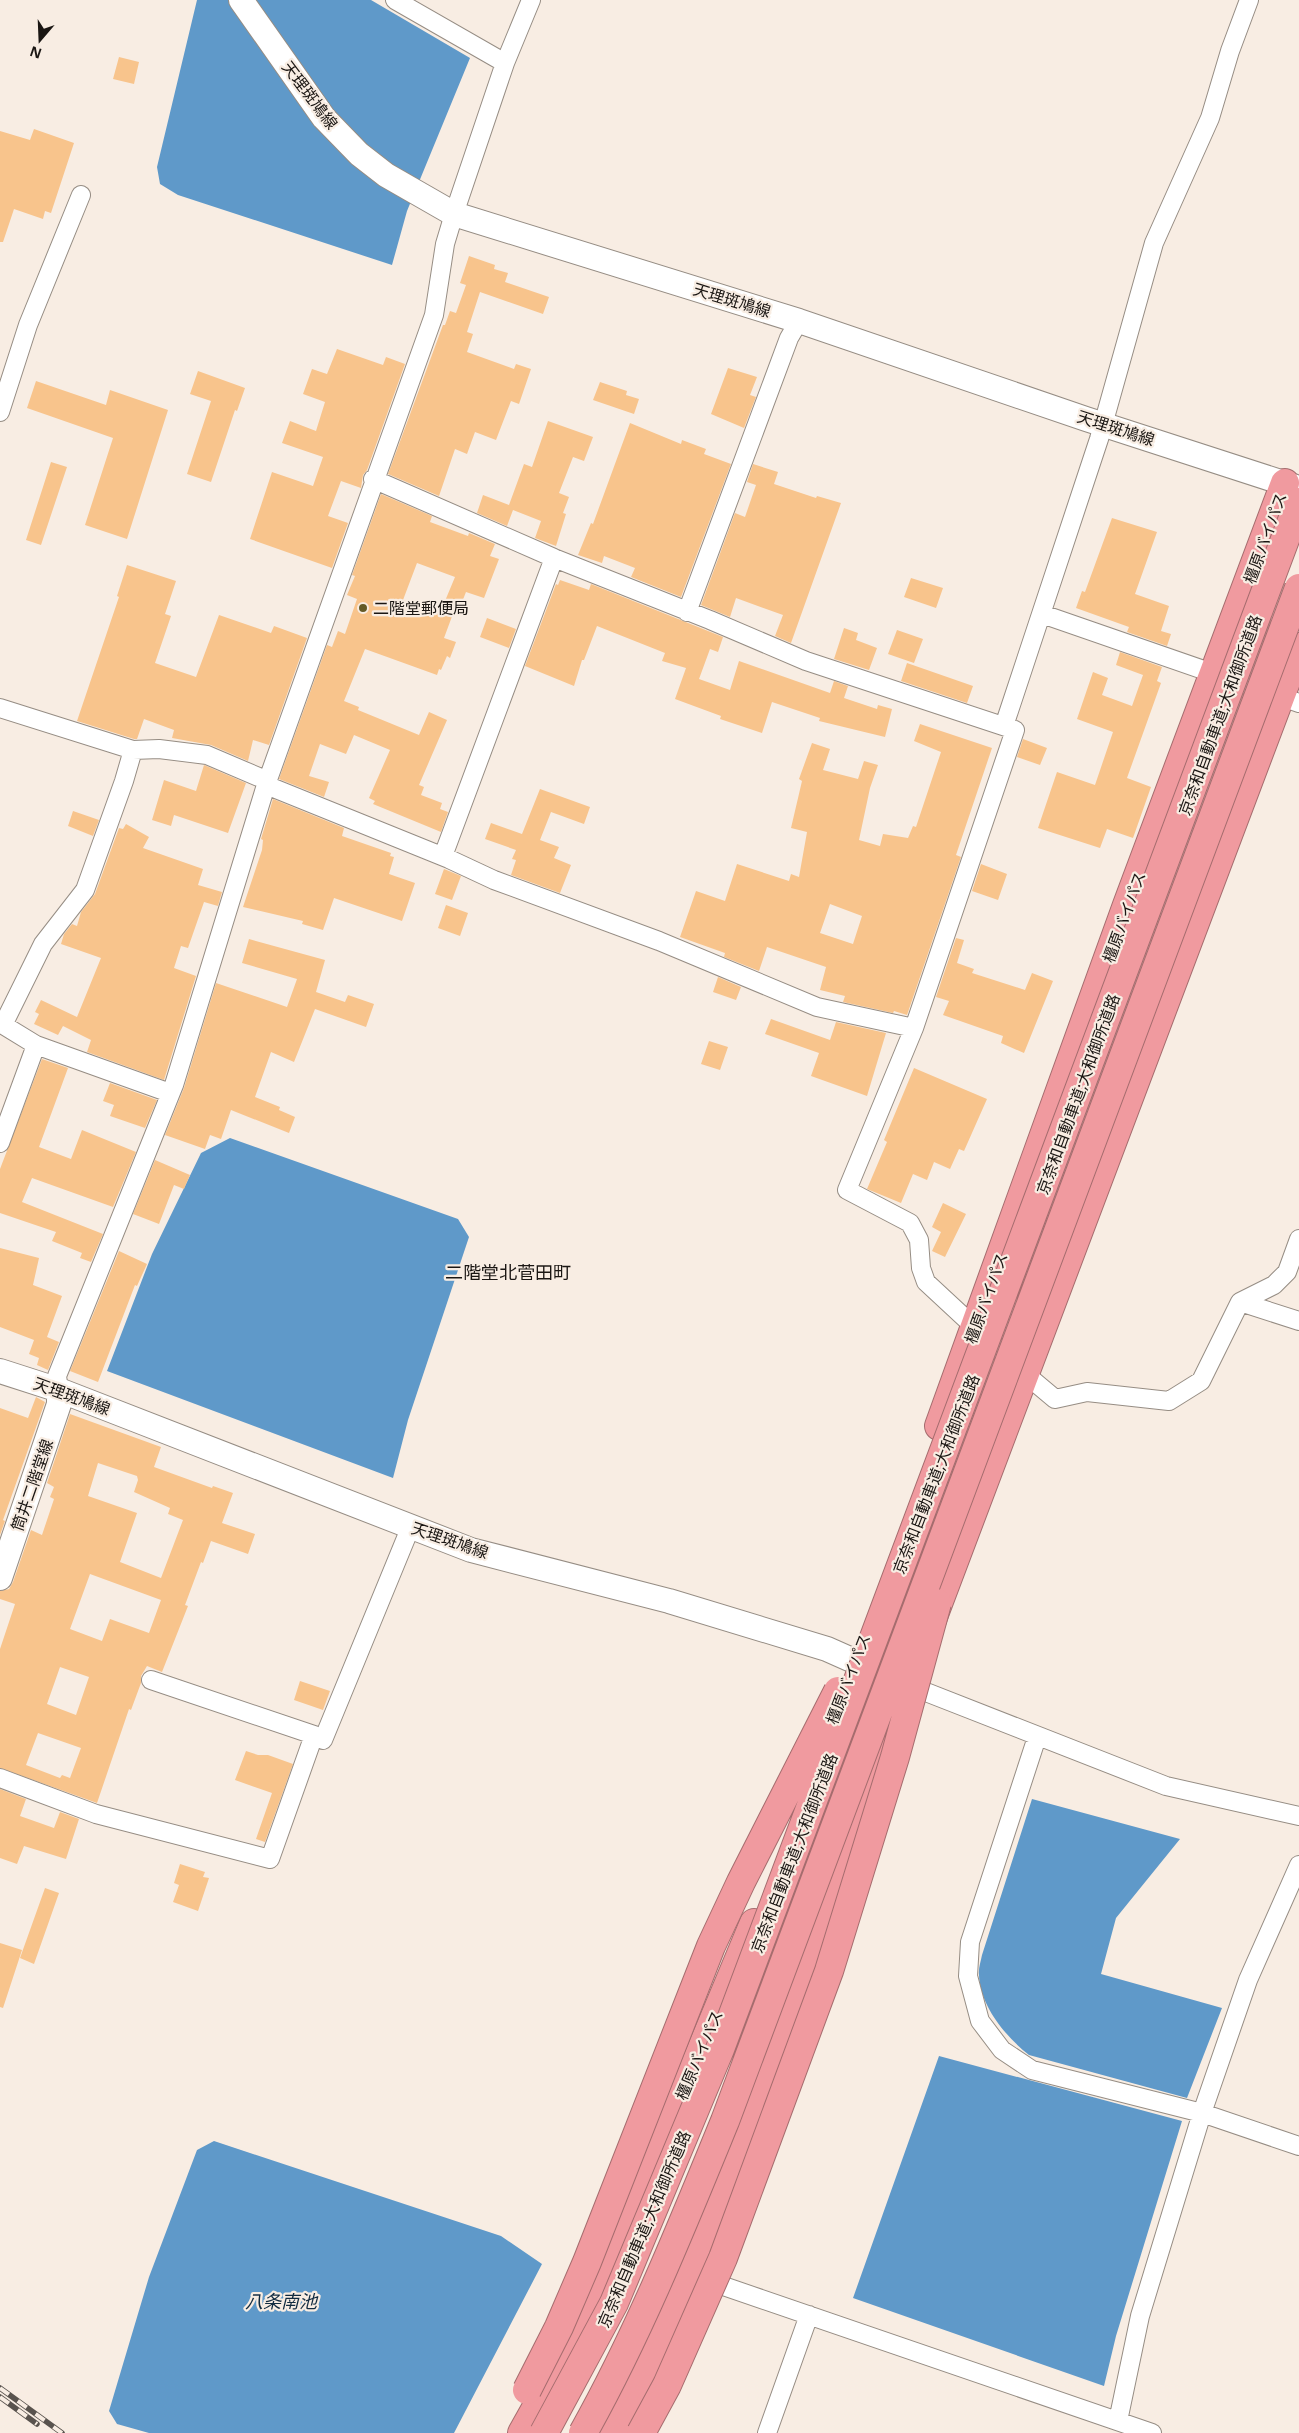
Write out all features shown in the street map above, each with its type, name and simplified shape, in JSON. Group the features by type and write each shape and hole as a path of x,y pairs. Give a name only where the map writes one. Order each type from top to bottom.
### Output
{"highway":[{"name":"橿原バイパス","path":"522,2433 563,2360 616,2250 755,1920 856,1661 975,1325 1032,1175 1131,896 1215,674 1294,491"},
{"name":"京奈和自動車道;大和御所道路","path":"544,2433 614,2303 720,2049 1015,1263 1294,491"},
{"name":"京奈和自動車道;大和御所道路","path":"583,2433 602,2400 644,2313 725,2121 1299,588"},
{"path":"612,2433 663,2330 733,2154 1024,1373 1289,700 1299,647"},
{"path":"503,2433 558,2327 591,2252 711,1946 741,1882 845,1676 1015,1263"},
{"path":"641,2433 668,2386 723,2258 828,1972 895,1757 983,1435"}],"main road":[{"name":"天理斑鳩線","path":"241,0 324,118 359,154 386,175 454,214 799,321 1294,491"},
{"name":"天理斑鳩線","path":"0,1371 59,1390 471,1550 669,1601 827,1650 908,1685"},
{"name":"筒井二階堂線","path":"0,1578 59,1404 59,1390"}],"street":[{"path":"395,0 505,63"},
{"path":"59,1390 57,1376 170,1093 267,783 373,479 434,315 445,244 454,214 505,63 532,0"},
{"path":"1004,726 1103,424 1154,243 1210,118 1230,50 1249,0"},
{"path":"0,412 28,325 81,195"},
{"path":"686,612 789,338 799,321"},
{"path":"373,479 554,558 806,661 1015,730 914,1028 847,1190 910,1223 919,1240 921,1268 926,1282 975,1325 1024,1373 1056,1399 1087,1392 1170,1401 1201,1381 1240,1302 1274,1285 1287,1272 1299,1239"},
{"path":"443,856 554,558"},
{"path":"1042,614 1289,700"},
{"path":"0,708 133,750 159,750 207,755 267,783 443,856 494,880 658,941 818,1007 914,1028"},
{"path":"133,750 124,781 85,890 43,944 1,1024 36,1045 170,1093"},
{"path":"0,1143 36,1045"},
{"path":"1240,1302 1299,1321"},
{"path":"151,1680 314,1735 323,1740 411,1526"},
{"path":"908,1685 1166,1786 1299,1816"},
{"path":"0,1778 96,1814 270,1859 314,1735"},
{"path":"1037,1737 970,1942 968,1976 980,2021 1002,2050 1032,2070 1202,2114 1299,2146"},
{"path":"1118,2421 1140,2316 1202,2114 1248,1980 1299,1865"},
{"path":"588,2240 1152,2433"},
{"path":"767,2433 809,2315"}],"water":[{"path":"197,0 371,0 470,58 407,211 392,265 178,195 160,184 157,167"},
{"path":"230,1138 458,1219 469,1237 408,1420 393,1478 107,1371 152,1254 201,1153"},
{"path":"1032,1799 1180,1839 1116,1918 1101,1974 1222,2008 1187,2098 1029,2055 1003,2030 989,2009 980,1987 979,1973 982,1955"},
{"path":"939,2056 1182,2121 1116,2336 1104,2386 853,2298"},
{"name":"八条南池","path":"214,2141 501,2236 542,2264 454,2433 149,2433 117,2424 109,2411 149,2277 197,2150"}],"building":[{"path":"119,57 139,62 134,84 113,79"},
{"path":"34,129 74,143 51,213 45,211 43,219 14,209 3,242 0,242 0,131 30,140"},
{"path":"469,256 495,265 494,269 508,273 505,282 549,297 543,314 480,292 467,332 473,334 467,352 514,369 516,364 531,369 519,404 511,401 496,440 475,432 467,454 455,449 439,496 388,474 443,325 445,325 450,311 456,313 466,285 460,283"},
{"path":"337,349 383,365 386,357 405,364 367,470 363,475 361,488 341,481 328,516 348,523 332,568 250,539 272,472 313,486 323,457 282,443 290,421 316,431 325,402 303,394 312,369 327,374"},
{"path":"728,368 757,377 750,395 756,397 744,428 711,414"},
{"path":"198,371 245,388 237,411 235,410 211,482 187,474 211,401 190,394"},
{"path":"36,381 106,405 110,390 168,410 127,539 85,525 113,438 27,408"},
{"path":"600,382 627,391 626,395 639,399 634,414 593,400"},
{"path":"548,421 593,437 584,461 573,457 559,493 569,497 563,513 566,514 556,546 535,538 541,521 513,510 507,526 477,513 483,495 509,505 524,464 532,467"},
{"path":"630,423 681,444 682,440 706,449 704,454 731,464 681,597 631,577 635,568 604,556 602,563 578,555 591,523 593,524"},
{"path":"51,462 67,467 41,545 26,540"},
{"path":"753,464 778,472 774,484 816,498 817,496 841,503 791,643 775,636 783,615 736,598 730,617 701,605 735,513 745,517 756,485 747,482"},
{"path":"381,494 432,516 430,522 468,536 469,533 495,544 490,556 499,559 484,598 466,592 460,607 445,601 455,577 417,563 403,600 437,613 440,606 454,611 444,638 456,642 450,658 447,656 437,675 365,649 344,701 359,707 358,710 419,735 429,712 447,720 419,785 424,787 421,795 442,803 440,809 448,812 441,832 373,804 375,801 369,798 390,750 354,735 346,754 320,744 309,776 329,782 324,797 279,779 327,645 332,647 338,631 345,634 357,599 347,595 355,576 352,575"},
{"path":"1112,518 1157,532 1135,594 1169,606 1161,631 1171,634 1167,646 1127,632 1129,627 1076,608 1082,591 1085,592"},
{"path":"127,565 176,581 165,614 171,616 155,663 196,677 219,615 271,633 274,626 307,638 269,745 253,740 248,761 211,745 172,738 174,730 144,719 137,739 77,721 119,597 117,596"},
{"path":"911,578 943,588 936,608 904,597"},
{"path":"560,580 589,590 591,584 723,637 718,652 710,649 699,679 730,690 739,661 830,693 834,681 848,686 844,698 877,709 878,705 892,709 885,737 819,721 820,718 772,702 762,733 720,719 721,716 675,699 686,668 662,661 665,653 597,626 584,660 582,660 574,686 525,666 556,584 558,585"},
{"path":"487,618 516,629 509,648 480,637"},
{"path":"844,628 858,633 856,640 877,648 869,670 834,659"},
{"path":"897,630 923,639 914,663 888,654"},
{"path":"1120,652 1162,667 1157,681 1161,683 1127,778 1151,787 1133,838 1107,829 1100,848 1038,828 1057,772 1095,785 1113,732 1077,719 1093,672 1108,678 1102,695 1132,706 1143,675 1116,665"},
{"path":"907,663 973,686 967,703 901,681"},
{"path":"920,724 992,748 956,855 961,857 907,1015 843,1002 845,996 820,990 826,967 767,947 759,971 724,957 725,953 680,937 696,891 725,901 737,864 789,881 791,874 799,877 807,832 791,828 802,781 799,779 812,743 830,749 823,770 858,779 864,761 878,765 870,788 859,840 880,846 883,834 908,838 913,826 916,827 941,752 914,741","holes":["830,904 862,916 853,944 820,933"]},
{"path":"1023,739 1047,748 1040,765 1017,757"},
{"path":"204,765 246,783 228,833 174,815 171,826 152,820 164,780 196,791"},
{"path":"540,789 590,807 584,824 551,812 540,840 559,847 554,858 571,865 560,893 511,875 516,860 512,859 516,850 485,839 491,823 522,834"},
{"path":"273,799 344,828 342,836 391,853 390,856 394,857 389,874 415,883 402,921 334,898 323,930 302,924 303,921 243,907 262,850 263,840 261,839"},
{"path":"73,811 99,820 93,836 68,826"},
{"path":"126,824 149,837 143,848 203,869 198,885 222,892 218,906 204,902 188,948 181,946 174,968 196,976 164,1080 87,1052 91,1040 63,1026 58,1035 34,1024 39,1014 35,1012 41,1000 77,1017 101,958 61,944 64,934 72,924 77,926 81,912 95,894 119,828 123,829"},
{"path":"981,864 1007,874 998,900 972,891"},
{"path":"444,869 461,876 452,900 435,894"},
{"path":"446,905 468,913 460,936 438,928"},
{"path":"956,938 964,940 957,963 974,969 972,973 1025,990 1032,973 1053,981 1024,1053 1001,1043 1003,1036 943,1015 949,1001 936,997"},
{"path":"249,939 325,960 316,992 345,1002 348,995 374,1004 366,1027 315,1009 294,1062 271,1052 255,1097 280,1107 279,1110 295,1117 289,1133 231,1110 221,1139 210,1135 205,1149 165,1135 184,1088 216,983 287,1007 297,979 242,963"},
{"path":"718,977 741,987 736,1000 713,992"},
{"path":"771,1019 830,1040 836,1022 886,1033 867,1096 811,1076 819,1053 765,1034"},
{"path":"709,1041 728,1047 720,1070 701,1064"},
{"path":"42,1059 68,1068 39,1147 71,1159 82,1130 136,1152 113,1207 32,1178 22,1202 103,1234 91,1262 80,1258 82,1253 52,1241 56,1232 0,1213 0,1169"},
{"path":"914,1068 987,1099 964,1151 959,1149 950,1169 934,1162 927,1180 913,1174 901,1203 867,1189 887,1142 884,1140"},
{"path":"110,1083 157,1100 145,1128 110,1116 114,1105 103,1101"},
{"path":"155,1160 190,1175 184,1189 174,1185 159,1224 133,1214"},
{"path":"943,1203 966,1214 945,1257 932,1251 941,1232 932,1227"},
{"path":"0,1248 39,1258 33,1285 62,1296 47,1337 59,1342 48,1370 37,1365 39,1358 29,1354 34,1340 0,1327"},
{"path":"119,1251 147,1264 137,1286 135,1285 98,1382 70,1371"},
{"path":"36,1397 45,1402 3,1520 5,1521 0,1535 0,1408 28,1418"},
{"path":"70,1414 161,1447 154,1467 212,1488 213,1486 233,1493 222,1523 255,1534 248,1554 211,1541 203,1563 201,1562 185,1605 188,1606 162,1672 147,1666 141,1676 141,1683 131,1710 129,1709 97,1803 0,1768 0,1649 15,1604 0,1599 0,1591 9,1589 13,1582 31,1530 42,1535 54,1499 50,1497 54,1487 47,1483","holes":["98,1463 137,1476 138,1480 134,1492 170,1508 168,1514 183,1520 161,1578 120,1562 137,1513 88,1496","90,1574 161,1600 149,1633 110,1619 102,1641 70,1629","60,1667 89,1677 76,1715 47,1704","38,1733 81,1748 70,1778 62,1775 60,1778 26,1765"]},
{"path":"300,1681 330,1691 323,1710 294,1700"},
{"path":"246,1751 258,1755 268,1755 293,1764 265,1842 256,1839 272,1793 235,1780"},
{"path":"0,1789 26,1799 20,1816 54,1828 60,1812 79,1819 66,1859 24,1846 17,1864 0,1858"},
{"path":"180,1864 205,1872 203,1877 209,1878 198,1911 173,1902 179,1885 174,1883"},
{"path":"45,1888 59,1893 34,1964 20,1958"},
{"path":"0,1943 22,1950 3,2008 0,2007"}],"railway":[{"path":"0,2388 62,2433"},
{"path":"0,2397 37,2424"}],"place":[{"name":"二階堂郵便局","path":"363,608"}],"district":[{"name":"二階堂北菅田町","path":"508,1272"}]}
